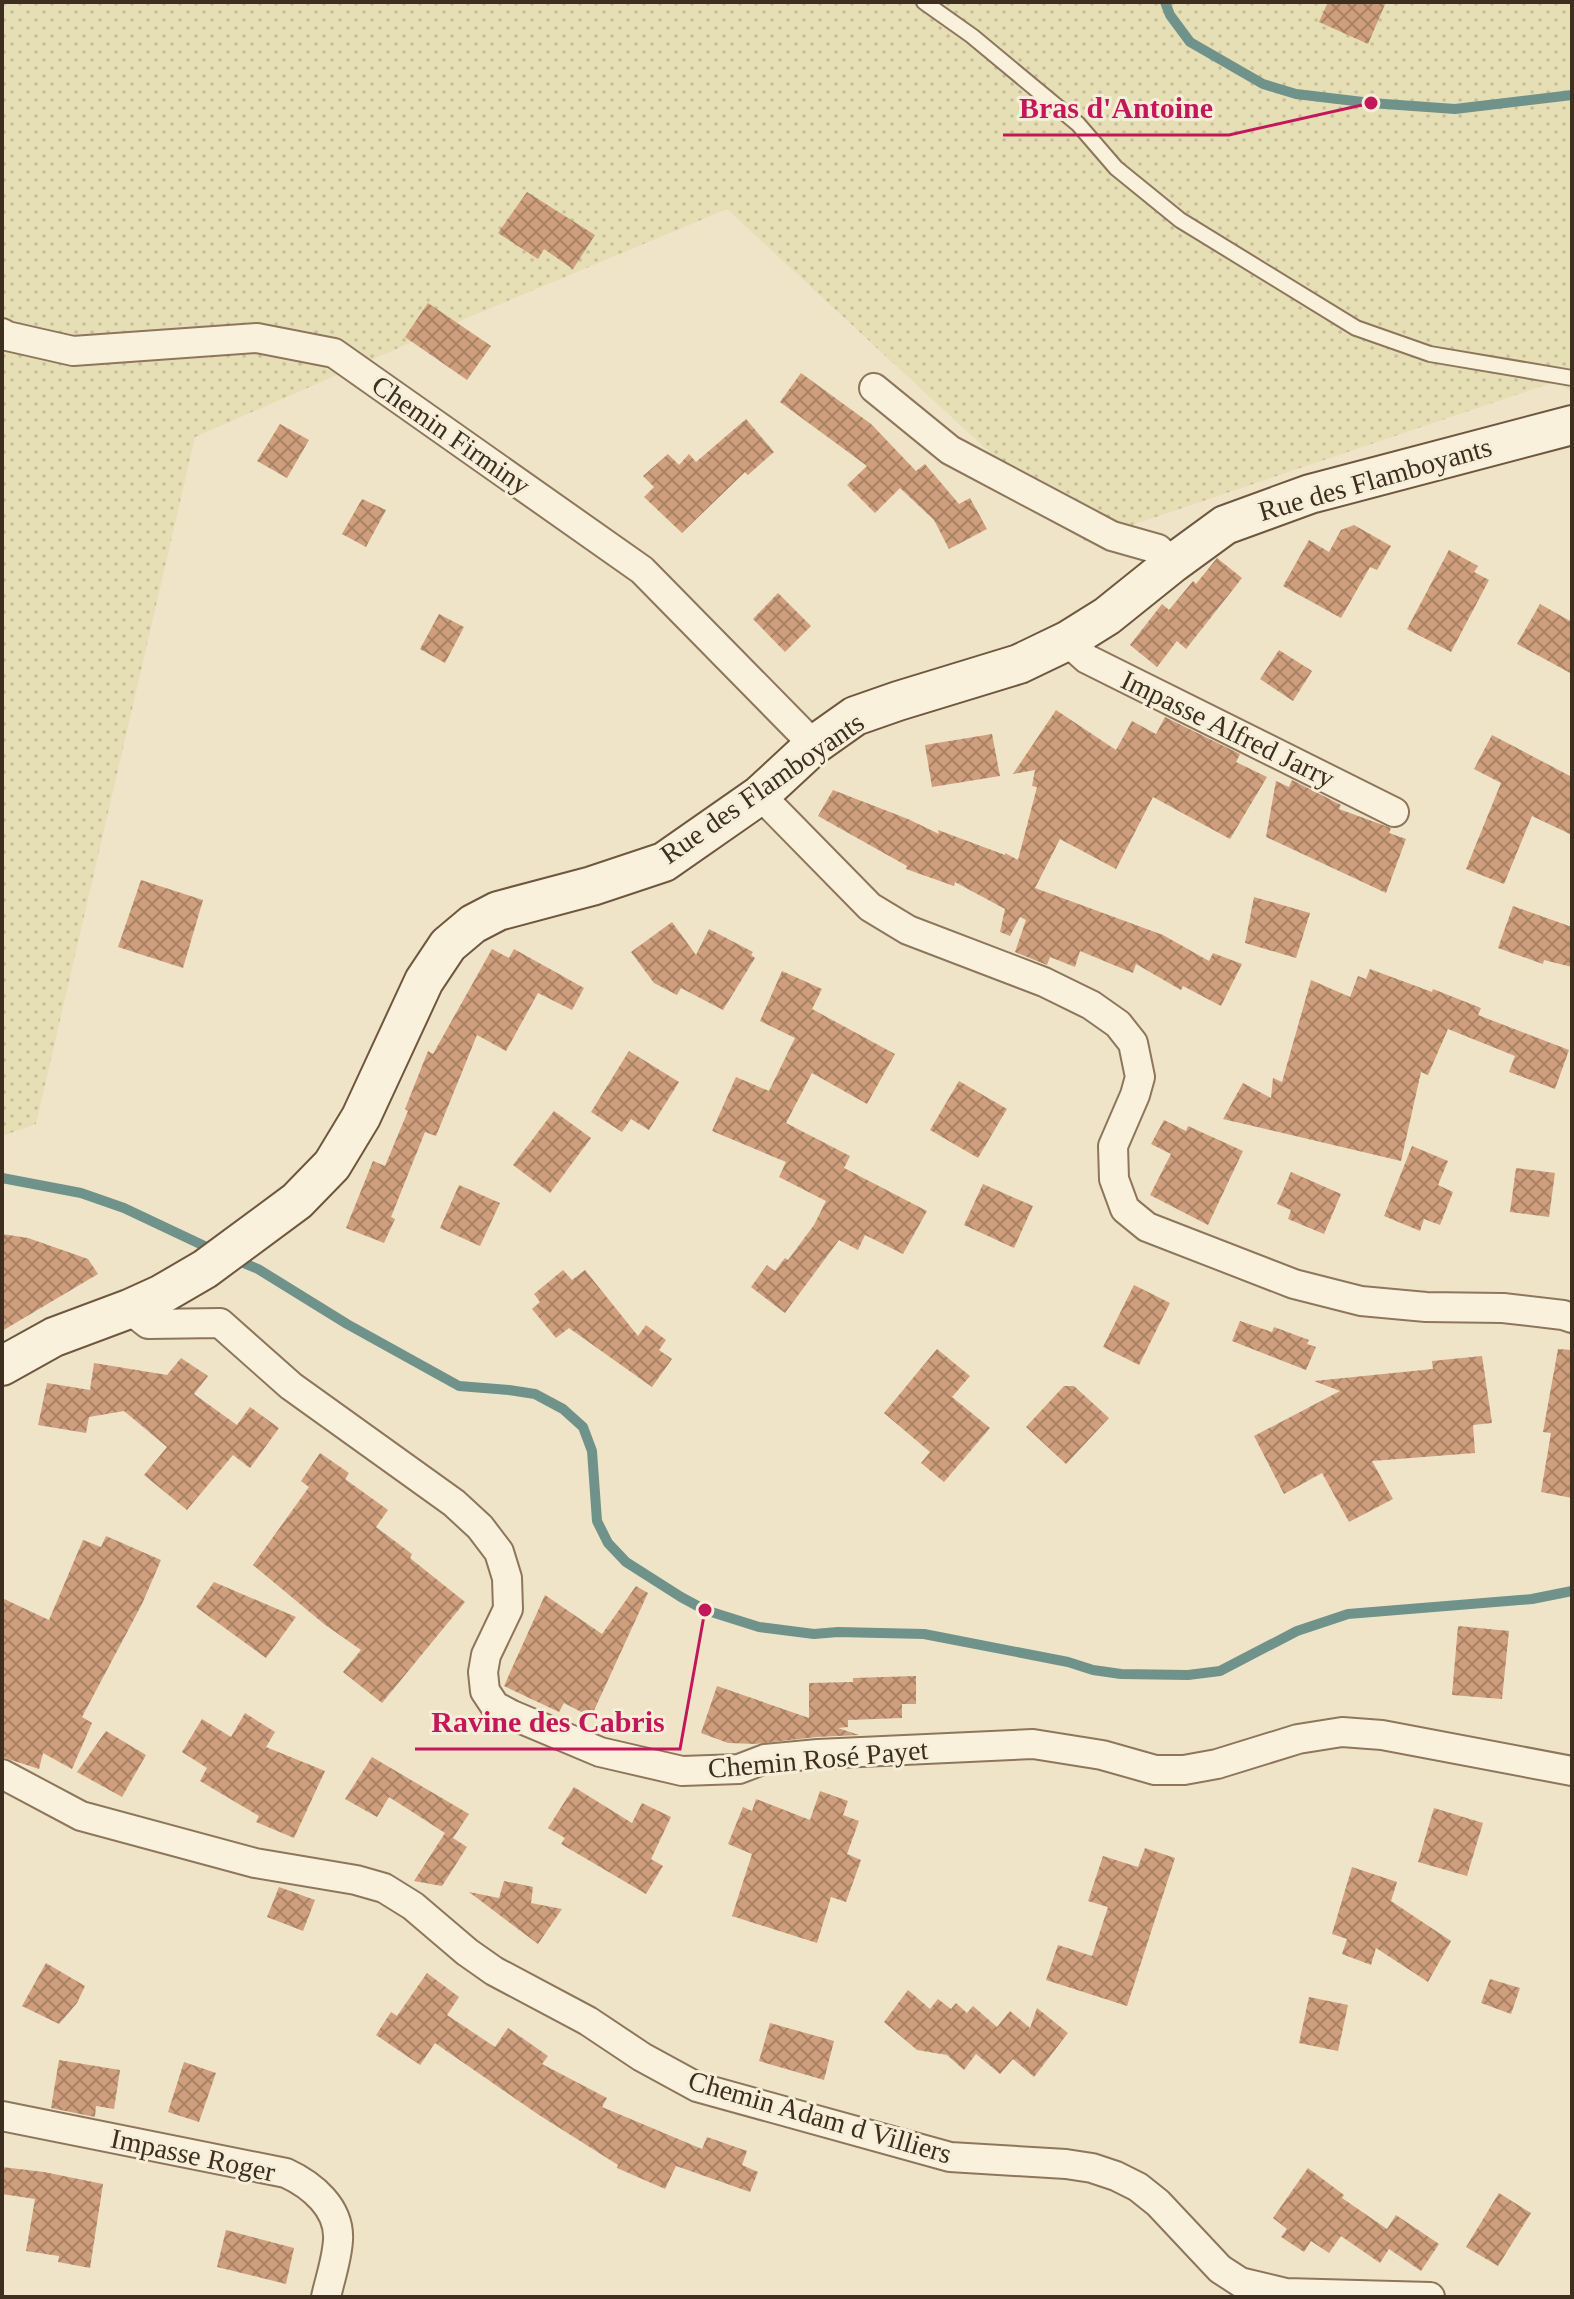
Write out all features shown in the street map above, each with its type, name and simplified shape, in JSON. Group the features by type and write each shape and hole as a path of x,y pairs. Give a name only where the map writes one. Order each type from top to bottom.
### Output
{"main road":[{"name":"Rue des Flamboyants","path":"2,1366 54,1337 146,1301 205,1269 297,1201 332,1165 361,1117 424,981 448,945 473,924 498,911 592,886 664,862 760,795 814,745 855,716 1019,664 1067,641 1107,616 1225,525 1325,489 1572,425"}],"street":[{"name":"Chemin Firminy","path":"2,333 73,351 257,338 334,353 642,570 814,745"},
{"path":"874,388 950,450 1112,536 1158,549 1173,563"},
{"name":"Impasse Alfred Jarry","path":"1067,641 1087,659 1394,812"},
{"path":"760,795 870,907 908,930 1056,988 1091,1005 1118,1024 1133,1043 1140,1077 1113,1146 1114,1179 1125,1209 1147,1227 1294,1284 1361,1301 1426,1307 1503,1308 1572,1318"},
{"name":"Chemin Rosé Payet","path":"146,1301 148,1324 220,1323 291,1386 454,1503 480,1527 499,1552 507,1578 508,1609 486,1655 483,1672 485,1691 495,1706 600,1752 682,1771 739,1769 765,1759 818,1754 1033,1744 1102,1755 1155,1770 1184,1770 1217,1764 1298,1739 1342,1732 1382,1735 1572,1771"},
{"name":"Chemin Adam d Villiers","path":"2,1774 81,1816 255,1863 356,1880 384,1888 413,1906 494,1971 588,2021 642,2057 697,2087 950,2157 1066,2164 1116,2176 1138,2187 1158,2203 1220,2269 1240,2282 1264,2289 1286,2293 1430,2297"},
{"name":"Impasse Roger","path":"2,2116 286,2173 305,2182 320,2195 332,2215 338,2238 326,2297"}],"lane":[{"path":"924,2 972,36 1078,124 1116,168 1180,220 1356,328 1430,354 1572,378"}],"shaded area":[{"path":"2,2 1572,2 1572,393 1557,381 1085,541 727,209 195,437 36,1124 2,1136"}],"building":[{"path":"1328,2 1386,2 1368,44 1319,22"},
{"path":"527,192 595,235 573,269 544,249 538,259 498,233"},
{"path":"428,303 491,346 467,380 405,337"},
{"path":"801,373 871,424 916,471 925,464 959,504 970,498 987,529 949,549 934,520 900,488 875,513 847,485 867,466 780,402"},
{"path":"746,419 774,452 748,475 745,472 682,533 644,497 654,487 643,476 668,454 679,465 689,454 696,462"},
{"path":"280,424 309,440 287,478 257,461"},
{"path":"362,499 386,510 366,547 342,534"},
{"path":"1354,525 1391,546 1377,570 1370,567 1341,618 1283,586 1309,540 1329,552 1341,530"},
{"path":"1449,550 1478,566 1474,572 1489,580 1451,652 1407,629"},
{"path":"1217,558 1242,578 1186,649 1177,641 1157,667 1130,645 1162,604 1169,610"},
{"path":"778,593 811,626 785,652 753,619"},
{"path":"1540,604 1572,622 1572,674 1517,644"},
{"path":"439,614 464,627 445,663 420,649"},
{"path":"1279,650 1312,671 1293,701 1260,679"},
{"path":"1056,710 1116,750 1132,721 1156,734 1165,717 1240,754 1236,762 1267,777 1230,839 1153,797 1116,869 1060,839 1035,888 1163,935 1209,961 1213,953 1242,964 1221,1006 1183,986 1181,990 1136,964 1133,973 1080,951 1075,967 1050,957 1047,965 1015,952 1026,920 1020,917 1010,936 1000,932 1005,909 955,882 954,886 906,869 907,866 818,816 833,790 939,834 938,830 1018,860 1037,787 1032,786 1035,770 1013,774"},
{"path":"992,734 1000,776 932,787 925,745"},
{"path":"1492,735 1572,777 1572,835 1532,816 1504,884 1466,869 1501,783 1474,769"},
{"path":"1292,780 1341,805 1339,809 1391,828 1389,833 1406,839 1386,893 1266,837 1276,781 1289,787"},
{"path":"141,880 203,900 183,968 118,947"},
{"path":"1254,897 1310,913 1296,958 1245,943"},
{"path":"1513,906 1572,927 1572,967 1544,960 1543,964 1498,948"},
{"path":"672,922 696,955 709,929 753,952 751,955 755,958 723,1010 681,988 677,995 654,983 631,952"},
{"path":"492,949 509,958 514,949 584,988 572,1010 538,993 506,1051 477,1035 436,1136 425,1132 391,1217 395,1219 384,1243 346,1228 373,1161 385,1166 428,1051 433,1054"},
{"path":"1370,969 1481,1008 1478,1015 1569,1050 1555,1089 1509,1072 1515,1056 1448,1029 1428,1075 1421,1072 1401,1161 1223,1119 1243,1083 1271,1098 1273,1078 1282,1082 1311,980 1350,997 1358,976 1366,979"},
{"path":"782,971 822,989 812,1009 895,1054 867,1104 812,1073 786,1123 850,1156 844,1168 927,1211 903,1254 865,1235 858,1250 839,1240 785,1313 751,1287 767,1265 775,1271 785,1258 788,1260 814,1225 826,1201 779,1177 786,1162 712,1131 736,1077 769,1091 795,1038 760,1021"},
{"path":"629,1051 679,1082 649,1130 631,1119 622,1132 591,1112"},
{"path":"959,1081 1007,1109 978,1158 930,1130"},
{"path":"554,1111 591,1138 550,1193 513,1165"},
{"path":"1164,1120 1186,1131 1188,1126 1243,1151 1208,1225 1150,1195 1171,1154 1151,1144"},
{"path":"1412,1146 1448,1161 1438,1185 1453,1192 1440,1225 1424,1219 1420,1231 1384,1216"},
{"path":"1516,1168 1555,1173 1549,1217 1510,1212"},
{"path":"1291,1172 1341,1194 1324,1234 1288,1219 1291,1210 1277,1204"},
{"path":"983,1184 1033,1206 1014,1248 964,1225"},
{"path":"459,1185 500,1203 480,1246 440,1228"},
{"path":"2,1234 28,1238 88,1259 98,1274 2,1331"},
{"path":"563,1270 572,1280 585,1270 638,1336 646,1325 666,1340 659,1350 672,1359 652,1387 569,1328 556,1338 532,1309 540,1302 534,1294"},
{"path":"1134,1285 1170,1303 1139,1365 1103,1347"},
{"path":"1240,1321 1272,1332 1274,1327 1309,1340 1307,1344 1316,1347 1306,1370 1232,1341"},
{"path":"937,1349 970,1376 952,1397 990,1428 944,1482 921,1463 930,1452 884,1413"},
{"path":"1558,1349 1572,1350 1572,1498 1541,1492 1551,1433 1543,1432"},
{"path":"1482,1356 1492,1423 1473,1425 1475,1453 1372,1461 1393,1499 1349,1522 1322,1473 1284,1494 1254,1436 1340,1391 1314,1381 1433,1369 1432,1361"},
{"path":"181,1358 208,1376 194,1394 237,1425 250,1407 279,1428 250,1468 233,1455 187,1510 144,1475 167,1447 124,1411 89,1417 86,1433 38,1425 47,1383 90,1390 94,1363 167,1375"},
{"path":"1064,1386 1074,1386 1109,1418 1066,1464 1026,1427"},
{"path":"320,1453 349,1473 345,1479 388,1510 376,1527 412,1554 410,1558 465,1602 382,1703 343,1672 361,1650 324,1624 253,1565 309,1487 301,1481"},
{"path":"106,1536 161,1560 142,1604 82,1717 92,1723 72,1769 43,1753 39,1769 2,1757 2,1598 49,1620 83,1540 101,1547"},
{"path":"214,1582 296,1617 266,1658 196,1607"},
{"path":"636,1586 648,1593 591,1717 564,1703 559,1712 504,1686 545,1595 602,1634"},
{"path":"1458,1626 1509,1631 1502,1699 1452,1695"},
{"path":"916,1676 916,1704 902,1704 902,1718 848,1720 848,1727 838,1728 859,1735 755,1744 728,1743 701,1733 717,1686 809,1718 809,1683"},
{"path":"245,1713 275,1732 266,1747 325,1771 294,1838 256,1822 259,1816 200,1781 207,1768 182,1752 202,1719 231,1737"},
{"path":"106,1731 146,1755 122,1797 77,1772"},
{"path":"372,1757 469,1814 453,1838 467,1847 442,1886 414,1881 445,1833 389,1797 377,1817 345,1799"},
{"path":"574,1787 632,1823 642,1803 671,1817 651,1859 663,1866 646,1894 561,1844 565,1838 548,1828"},
{"path":"820,1791 848,1801 843,1815 859,1821 847,1854 861,1860 846,1902 831,1897 817,1943 732,1916 752,1854 728,1844 743,1807 752,1811 756,1799 810,1820"},
{"path":"1434,1808 1483,1823 1467,1876 1418,1862"},
{"path":"1145,1848 1175,1858 1127,2006 1046,1980 1058,1945 1092,1956 1108,1907 1088,1901 1103,1856 1138,1867"},
{"path":"1352,1867 1397,1882 1391,1901 1451,1941 1428,1982 1376,1948 1371,1965 1342,1954 1347,1939 1332,1934"},
{"path":"504,1881 533,1887 531,1903 562,1909 538,1944 469,1892 499,1898"},
{"path":"279,1887 315,1900 303,1931 267,1917"},
{"path":"46,1963 85,1986 77,2003 59,2024 22,2006"},
{"path":"427,1973 459,1997 447,2015 495,2047 508,2028 548,2056 542,2064 607,2098 602,2107 702,2149 707,2137 747,2151 742,2165 758,2172 750,2192 676,2166 665,2189 617,2168 618,2165 435,2043 420,2065 376,2035 391,2012 397,2016"},
{"path":"1490,1979 1520,1988 1511,2014 1481,2003"},
{"path":"908,1990 930,2009 938,1999 951,2009 956,2003 967,2013 973,2006 997,2027 1010,2011 1030,2028 1037,2008 1068,2033 1034,2077 1013,2059 1000,2074 976,2054 964,2070 947,2055 917,2050 884,2022"},
{"path":"1309,1997 1348,2005 1338,2051 1299,2043"},
{"path":"770,2023 834,2041 824,2080 759,2061"},
{"path":"59,2060 120,2070 114,2109 96,2106 95,2117 51,2108"},
{"path":"184,2062 216,2073 199,2122 168,2112"},
{"path":"2,2167 103,2184 90,2268 58,2262 59,2256 26,2251 35,2199 2,2194"},
{"path":"1308,2168 1344,2195 1342,2198 1387,2229 1396,2215 1439,2244 1421,2271 1389,2249 1380,2263 1341,2236 1329,2253 1311,2241 1304,2252 1281,2237 1287,2229 1273,2218"},
{"path":"1499,2193 1531,2213 1498,2266 1466,2247"},
{"path":"226,2230 294,2248 286,2284 217,2267"}],"waterway":[{"path":"1165,2 1170,15 1190,42 1263,84 1296,94 1455,109 1572,95"},
{"path":"2,1178 81,1193 124,1208 215,1251"},
{"path":"234,1259 258,1269 347,1324 459,1386 535,1394 563,1409 583,1427 592,1451 597,1521 608,1543 626,1562 681,1597 705,1610 759,1627 814,1634 924,1634 1068,1662 1093,1670 1121,1674 1188,1675 1220,1671 1297,1631 1348,1614 1532,1599 1572,1591"}],"place":[{"name":"Bras d'Antoine","path":"1371,103"},
{"name":"Ravine des Cabris","path":"705,1610"}]}
